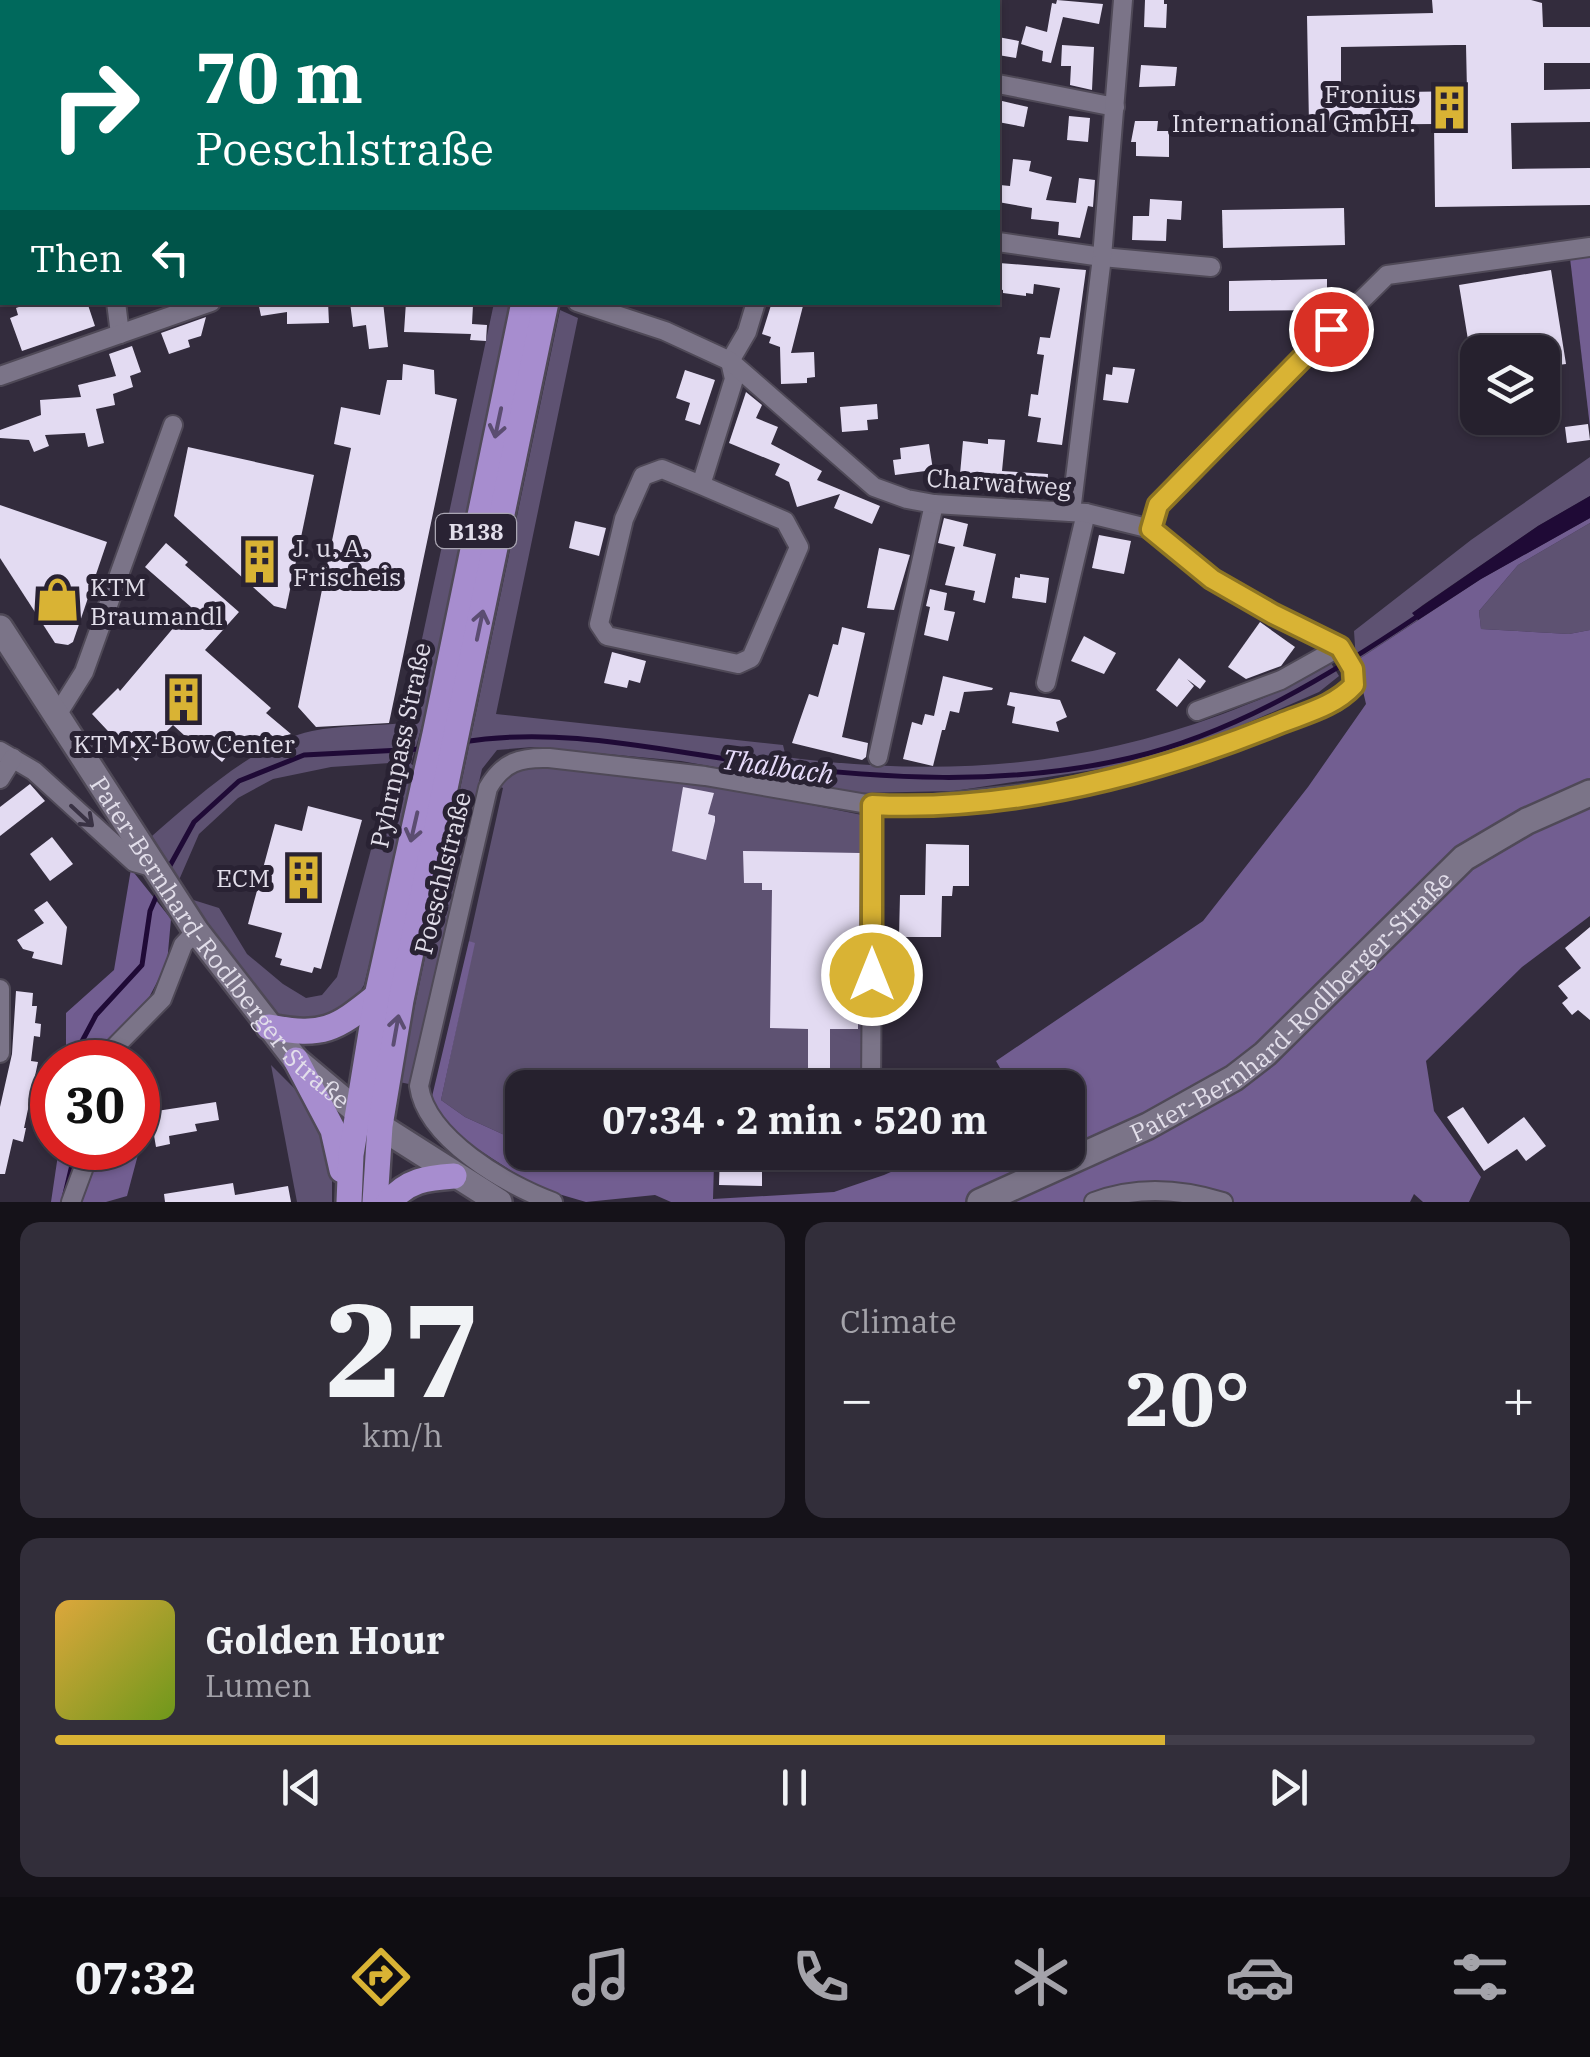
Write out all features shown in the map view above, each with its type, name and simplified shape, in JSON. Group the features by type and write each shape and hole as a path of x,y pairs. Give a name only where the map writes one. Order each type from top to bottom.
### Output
{"main road":[{"name":"Pyhrnpass Straße","path":"375,1202 369,1119 377,996 438,773 460,721 527,321"},
{"name":"Pyhrnpass Straße","path":"348,1202 351,1155 369,1119 402,1000 438,773 435,734 527,321"},
{"name":"Pater-Bernhard-Rodlberger-Straße","path":"0,628 196,931 296,1060 369,1119 499,1202"},
{"name":"Pater-Bernhard-Rodlberger-Straße","path":"980,1202 1148,1126 1234,1078 1265,1054 1464,858 1527,820 1590,793"},
{"path":"270,1026 301,1033 324,1032 343,1024 377,996"},
{"path":"296,1060 333,1130 348,1202"},
{"path":"389,1202 408,1184 423,1178 454,1176"}],"street":[{"path":"1046,683 1079,512 1123,0"},
{"path":"1000,84 1115,108"},
{"path":"1000,242 1211,267"},
{"path":"1151,529 1158,505 1185,475 1386,274 1590,247"},
{"path":"116,305 120,334"},
{"path":"0,376 203,305"},
{"name":"Charwatweg","path":"586,305 664,332 730,361 874,488 934,504 1079,512 1151,529 1212,579 1348,664"},
{"path":"701,485 734,379 730,361 755,305"},
{"path":"56,715 84,672 173,425"},
{"path":"662,469 701,485 785,521 799,547 751,658 738,664 607,636 600,624 624,519 643,476 662,469"},
{"path":"878,756 934,504"},
{"path":"1197,711 1282,680 1348,664"},
{"name":"Poeschlstraße","path":"553,1202 518,1185 449,1140 426,1113 419,1086 488,788 497,772 510,762 527,757 549,758 705,776 872,805 915,806 998,798 1138,772 1195,755 1335,702 1348,664"},
{"path":"0,779 6,754 43,779 134,862 155,868"},
{"path":"871,1070 872,805"},
{"path":"122,1040 162,1000 183,946 196,931"},
{"path":"0,989 0,1052"},
{"path":"71,1202 83,1170"},
{"path":"1094,1202 1134,1192 1165,1190 1223,1202"}],"shaded area":[{"path":"1590,254 1590,427 1570,258"},
{"path":"494,305 513,305 411,764 418,768 364,985 349,1009 306,1026 274,1013 241,975 187,898 219,908 247,954 283,984 306,998 322,995 337,977 392,771 390,763 331,767 273,779 238,798 199,834 179,880 152,836 227,774 290,738 323,729 404,723"},
{"path":"560,310 578,318 496,714 783,745 786,757 952,766 1059,757 1113,747 1220,715 1291,686 1331,663 1339,676 1319,692 1199,744 1133,764 954,791 860,793 681,761 533,747 497,750 482,769 409,1084 399,1082"},
{"path":"1590,457 1590,496 1538,526 1423,605 1413,613 1418,620 1356,661 1354,631 1471,540"},
{"path":"1590,496 1590,518 1481,579 1418,620 1412,613 1538,526"},
{"path":"1590,518 1590,523 1518,565 1479,611 1481,629 1569,634 1590,630 1590,916 1522,967 1426,1061 1434,1111 1481,1177 1469,1202 1423,1202 1414,1194 1410,1202 671,1202 655,1195 586,1202 538,1188 510,1170 714,1170 713,1199 834,1192 895,1170 1085,1170 1085,1070 1001,1070 996,1061 1203,921 1308,787 1366,704 1356,661 1481,579"},
{"path":"1590,523 1590,630 1569,634 1481,629 1479,611 1518,565"},
{"path":"528,761 717,786 862,815 861,1070 505,1070 505,1135 465,1117 441,1100 474,944 469,941 503,788 498,786 508,771"},
{"path":"131,869 171,919 167,963 144,1007 116,1040 66,1040 66,1013 114,970"},
{"path":"469,941 475,943 441,1100 465,1117 505,1135 505,1167 442,1126 430,1105"},
{"path":"271,1065 315,1109 332,1162 332,1202 297,1202"},
{"path":"56,1170 134,1170 127,1196 106,1202 51,1202"}],"building":[{"path":"1057,0 1103,4 1099,24 1063,17 1051,63 1042,61 1043,51 1021,44 1026,26 1047,32 1052,3"},
{"path":"1145,0 1164,0 1167,4 1166,28 1144,27"},
{"name":"Fronius International GmbH.","path":"1432,0 1531,0 1542,3 1543,27 1590,27 1590,63 1544,63 1544,90 1590,89 1590,122 1511,123 1512,169 1590,168 1590,205 1435,207 1434,124 1309,125 1307,16 1433,13","holes":["1466,45 1467,91 1341,93 1341,47"]},
{"path":"1000,37 1019,41 1016,58 1000,55"},
{"path":"1062,45 1094,47 1092,90 1070,85 1071,66 1061,66"},
{"path":"1141,65 1177,67 1175,86 1139,87"},
{"path":"1000,100 1028,107 1024,127 1000,122"},
{"path":"1069,116 1090,118 1088,142 1067,140"},
{"path":"1135,121 1158,121 1157,131 1169,131 1169,157 1136,156 1136,142 1131,142"},
{"path":"1013,159 1031,161 1029,171 1052,177 1046,200 1076,203 1079,178 1095,180 1093,207 1088,206 1080,238 1058,235 1059,222 1031,219 1032,208 1000,202 1000,185 1010,186"},
{"path":"1150,199 1182,201 1181,220 1167,219 1166,241 1132,240 1133,216 1149,216"},
{"path":"1344,208 1345,245 1223,248 1222,210"},
{"path":"1000,263 1086,270 1062,445 1037,442 1041,418 1028,416 1031,394 1038,395 1044,355 1037,354 1040,337 1050,338 1060,288 1034,284 1033,294 1026,296 1003,290"},
{"path":"1551,270 1566,364 1560,365 1560,335 1467,335 1459,285"},
{"path":"1327,279 1327,310 1229,311 1229,281"},
{"path":"88,305 95,326 22,351 10,318 18,315 16,308"},
{"path":"259,305 328,305 329,323 287,324 287,312 261,316"},
{"path":"350,305 383,305 388,347 369,349 366,325 353,327"},
{"path":"406,305 473,305 472,324 487,325 486,341 470,340 471,334 404,332"},
{"path":"771,305 803,305 791,353 814,352 815,377 807,378 807,383 781,384 780,347 769,343 771,337 762,334"},
{"path":"206,317 201,336 188,340 190,347 169,354 161,333"},
{"path":"132,346 141,372 130,376 133,387 113,394 115,405 96,409 104,443 88,447 85,433 45,435 49,446 34,452 29,440 0,438 0,430 41,415 40,400 81,397 78,385 116,376 109,354"},
{"path":"403,364 434,370 435,394 457,399 389,723 316,727 298,707 351,448 334,444 341,407 380,415 387,380 402,380"},
{"path":"1113,367 1135,369 1128,403 1103,400 1106,374 1112,375"},
{"path":"685,370 715,380 700,425 685,420 690,403 676,398"},
{"path":"746,392 762,405 756,418 778,427 771,444 822,471 817,480 880,506 872,524 834,508 840,494 797,507 789,482 775,475 780,464 729,443"},
{"path":"877,404 878,419 867,420 868,430 842,432 840,407"},
{"path":"1588,424 1590,440 1567,443 1565,427"},
{"path":"988,439 1005,440 1002,471 1048,474 1047,490 1034,489 1034,496 1012,494 1013,484 968,480 969,475 960,474 963,441 988,444"},
{"path":"929,444 933,470 895,475 893,460 901,459 900,448"},
{"name":"J. u. A. Frischeis","path":"188,447 314,475 286,609 274,606 174,516"},
{"name":"KTM Braumandl","path":"0,505 107,542 73,642 68,645 55,643 0,558"},
{"path":"944,518 968,524 963,546 996,554 985,603 973,600 975,591 945,585 955,547 938,543"},
{"path":"575,521 606,528 599,556 569,548"},
{"path":"1099,535 1131,541 1124,574 1092,568"},
{"name":"KTM X-Bow Center","path":"166,543 239,612 205,650 271,708 266,713 291,734 265,741 240,758 232,750 222,762 201,744 197,747 173,725 136,761 92,714 118,688 120,691 191,607 145,567"},
{"path":"879,548 910,555 894,610 867,608"},
{"path":"1020,574 1049,578 1046,603 1012,598 1015,577 1020,578"},
{"path":"930,589 947,593 944,610 955,612 948,641 924,635"},
{"path":"1260,622 1295,647 1281,666 1246,679 1228,667"},
{"path":"842,627 865,633 842,737 868,743 862,760 792,743 809,694 818,697"},
{"path":"1084,636 1116,653 1104,674 1071,661"},
{"path":"612,652 646,661 640,683 629,680 627,688 604,683"},
{"path":"1179,658 1206,681 1200,689 1187,679 1194,686 1177,707 1156,690"},
{"path":"943,676 993,688 964,692 959,713 950,711 942,730 933,766 903,759 912,722 922,725 925,714 934,716"},
{"path":"1010,692 1060,700 1067,717 1056,722 1059,732 1012,723 1015,707 1007,705"},
{"path":"30,784 45,801 0,836 0,807"},
{"path":"683,787 714,793 708,814 715,816 715,821 706,860 672,851"},
{"name":"ECM","path":"308,806 362,820 321,969 314,967 312,973 280,965 282,959 275,957 282,933 248,924 275,824 302,831"},
{"path":"52,837 73,864 50,881 30,854"},
{"path":"926,844 969,845 969,886 953,886 952,896 942,896 941,937 899,937 900,895 925,895"},
{"path":"743,851 860,853 858,1029 830,1029 830,1070 808,1070 808,1029 770,1028 772,890 762,890 762,883 744,883"},
{"path":"47,901 67,927 62,965 32,958 34,952 23,949 17,940 44,923 34,910"},
{"path":"1590,927 1590,1020 1578,1010 1572,1015 1562,1003 1568,998 1558,986 1581,968 1565,948"},
{"path":"16,991 33,993 32,1006 37,1006 35,1023 41,1024 40,1037 30,1040 26,1128 23,1142 13,1139 5,1174 0,1174 0,1107 12,1054"},
{"path":"216,1102 219,1120 195,1124 197,1131 169,1136 170,1144 160,1146 160,1110"},
{"path":"1463,1107 1488,1144 1524,1117 1546,1146 1526,1161 1517,1149 1484,1171 1447,1117"},
{"path":"719,1170 762,1170 762,1186 719,1185"},
{"path":"233,1183 235,1195 288,1186 291,1202 165,1202 164,1194"}],"waterway":[{"name":"Thalbach","path":"462,742 572,738 801,769 896,776 990,777 1083,767 1169,747 1245,717 1318,679 1421,614"},
{"name":"Thalbach","path":"167,871 194,822 239,781 304,755 421,749"},
{"name":"Thalbach","path":"83,1040 96,1015 142,965 150,911 159,890"},
{"name":"Thalbach","path":"65,1194 71,1170"}],"place":[{"name":"Fronius International GmbH.","path":"1449,107"},
{"name":"J. u. A. Frischeis","path":"260,561"},
{"name":"KTM Braumandl","path":"57,600"},
{"name":"KTM X-Bow Center","path":"184,699"},
{"name":"ECM","path":"303,877"}],"route":[{"path":"872,975 872,805 981,800 1050,791 1138,772 1195,755 1335,702 1354,685 1353,669 1340,647 1212,579 1151,529 1158,505 1331,329"}]}
